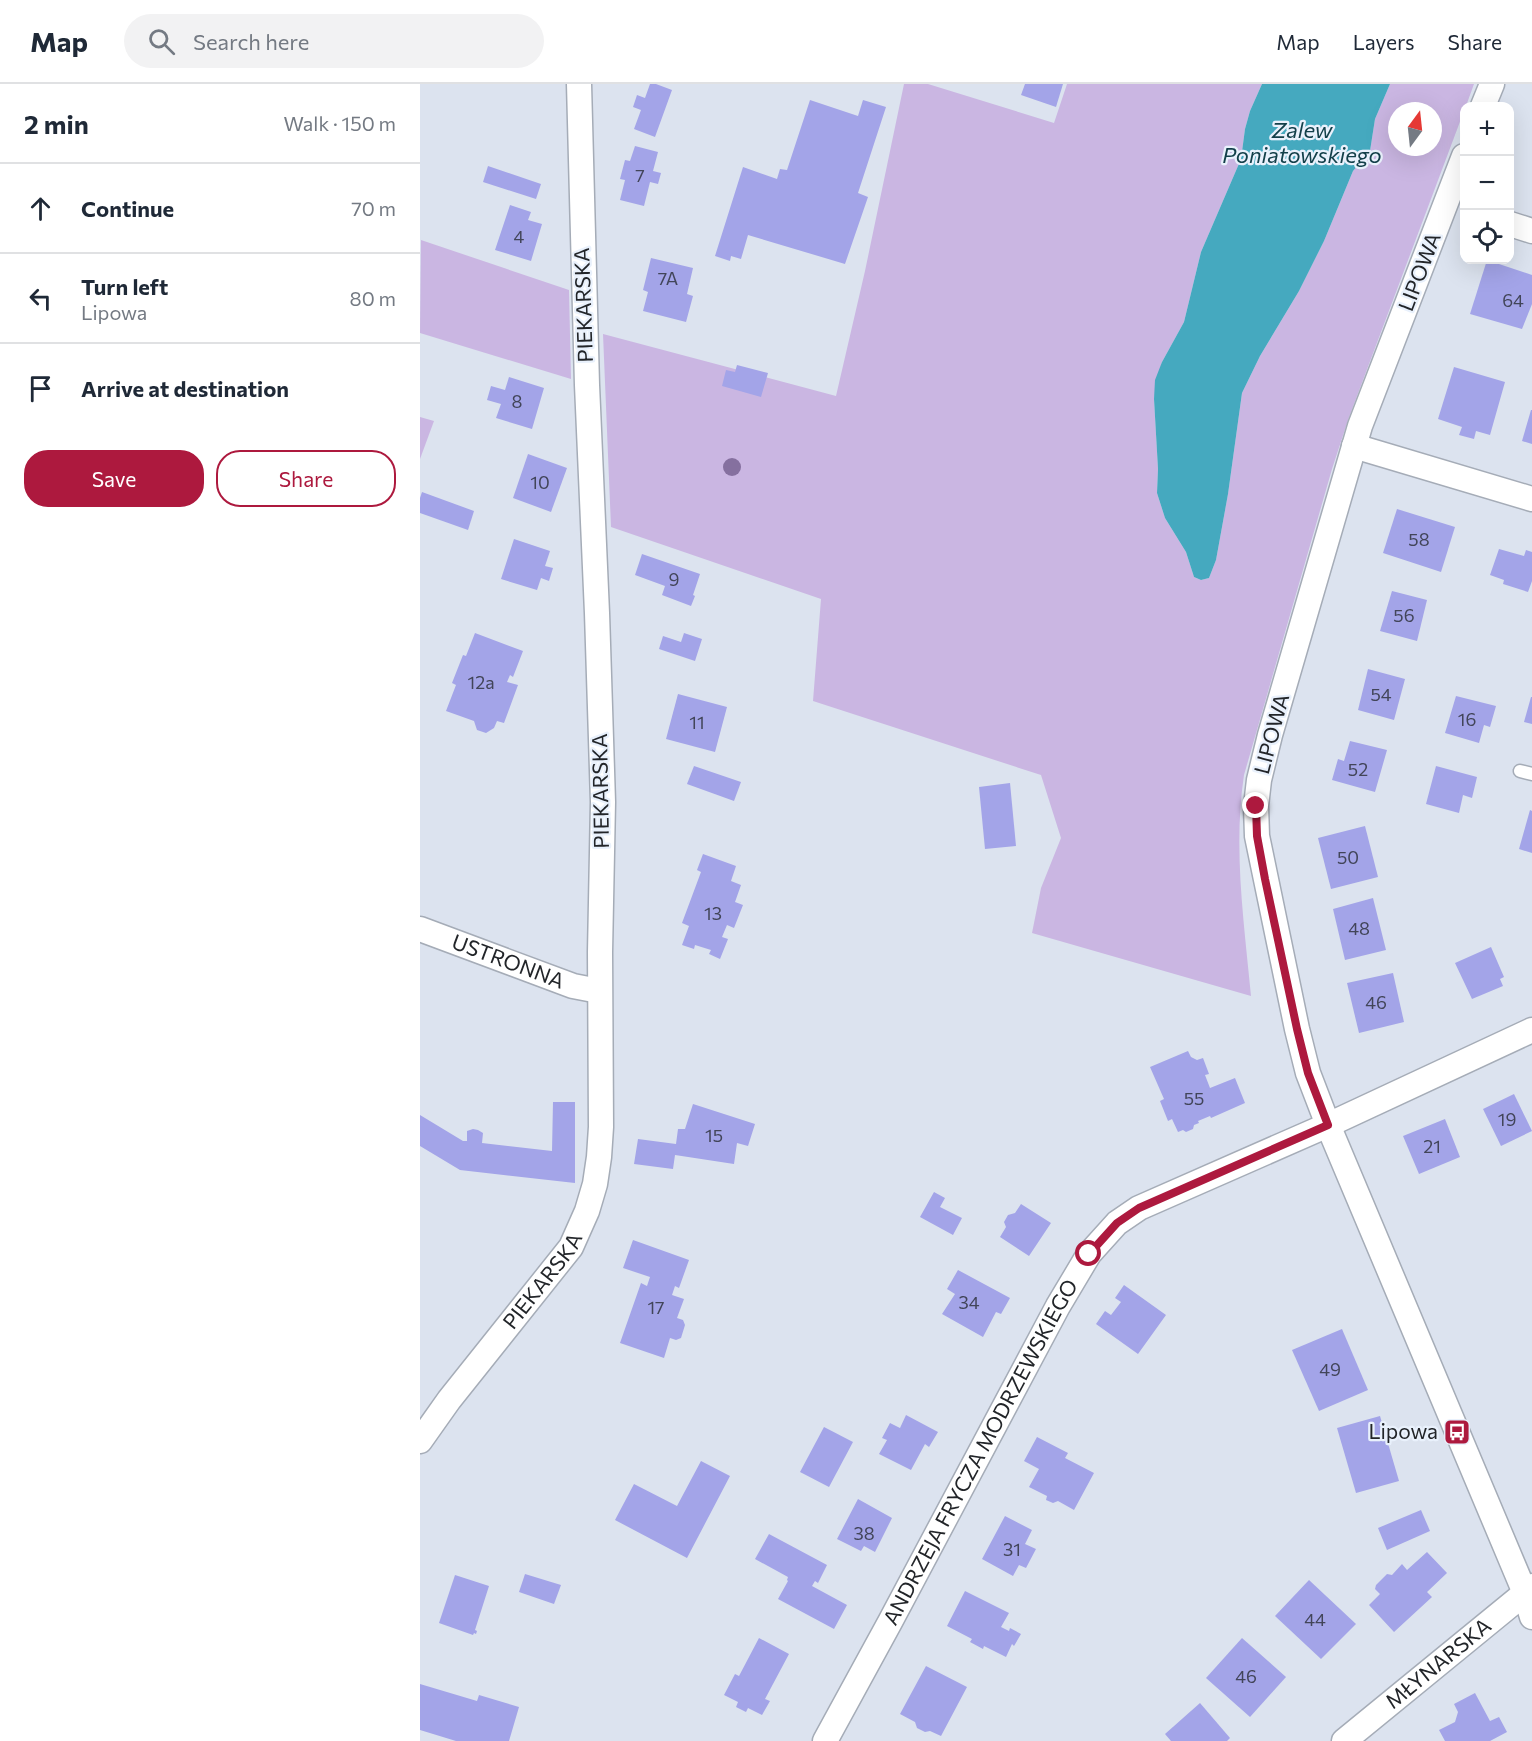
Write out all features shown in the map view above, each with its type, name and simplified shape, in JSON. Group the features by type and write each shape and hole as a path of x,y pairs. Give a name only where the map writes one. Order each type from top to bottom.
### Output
{"street":[{"name":"PIEKARSKA","path":"420,1441 449,1400 571,1247 580,1229 595,1184 599,1157 601,1116 599,991 603,802 586,362 579,84"},
{"path":"1485,102 1492,84"},
{"name":"LIPOWA","path":"1460,181 1456,206 1354,446 1270,735 1259,780 1256,806 1257,836 1308,1073 1328,1125 1528,1589 1532,1617"},
{"path":"1514,226 1532,231"},
{"path":"1354,446 1532,500"},
{"name":"USTRONNA","path":"420,929 573,986 599,991"},
{"name":"ANDRZEJA FRYCZA MODRZEWSKIEGO","path":"825,1741 1053,1316 1089,1254 1117,1223 1139,1208 1328,1125 1532,1030"},
{"name":"MŁYNARSKA","path":"1344,1741 1528,1589"}],"shaded area":[{"path":"904,84 928,84 1054,123 1067,84 1262,84 1250,111 1241,159 1201,252 1184,322 1162,362 1154,399 1157,493 1165,518 1186,552 1194,577 1201,580 1209,578 1216,560 1228,494 1242,393 1324,241 1353,171 1370,151 1375,119 1390,84 1474,84 1467,102 1460,102 1460,122 1348,420 1244,775 1239,830 1243,913 1251,996 1032,933 1041,888 1061,838 1041,775 813,701 821,599 611,527 603,334 836,396"},
{"path":"421,240 569,290 571,379 420,333"},
{"path":"420,417 434,421 420,459"}],"water":[{"name":"Zalew Poniatowskiego","path":"1262,84 1390,84 1375,119 1370,151 1353,171 1324,241 1299,291 1260,356 1242,393 1216,560 1209,578 1201,580 1194,577 1186,552 1165,518 1157,493 1155,380 1184,322 1201,252 1241,159 1250,111"}],"building":[{"path":"650,84 672,90 655,137 634,129 641,110 633,107 637,95 645,98"},
{"path":"1025,84 1063,84 1056,107 1021,95"},
{"path":"810,100 858,116 863,100 886,107 858,193 868,197 845,264 748,235 741,259 731,256 730,261 715,256 743,167 777,179 780,169 787,170"},
{"path":"635,146 658,152 653,171 661,173 658,184 650,182 644,206 620,200 625,180 620,179 625,160 630,161"},
{"path":"488,166 541,184 536,199 483,182"},
{"path":"510,205 531,212 528,220 542,224 531,261 495,250"},
{"path":"651,258 693,268 687,294 693,296 686,322 643,311 648,292 643,290"},
{"path":"1486,264 1499,264 1532,275 1532,304 1522,329 1470,314"},
{"path":"737,365 768,373 761,397 722,386 726,370 735,372"},
{"path":"1454,367 1505,382 1490,435 1476,431 1474,439 1459,435 1462,427 1438,419"},
{"path":"509,377 544,388 532,429 496,418 501,404 487,400 491,386 505,390"},
{"path":"1532,410 1532,444 1522,441"},
{"path":"528,454 567,468 551,512 513,498"},
{"path":"422,492 474,511 468,530 420,513"},
{"path":"1397,509 1455,527 1441,572 1383,553"},
{"path":"514,539 550,551 545,566 553,568 549,581 541,578 537,590 501,579"},
{"path":"1499,549 1524,556 1526,550 1532,552 1532,581 1528,592 1503,584 1504,580 1490,575"},
{"path":"642,554 700,574 691,606 662,595 665,586 635,575"},
{"path":"1392,591 1427,600 1417,641 1380,631"},
{"path":"475,633 523,651 513,677 510,675 507,682 518,685 504,723 497,721 494,728 486,733 477,730 474,721 446,711 456,685 452,683"},
{"path":"684,633 702,639 695,661 659,649 663,636 681,642"},
{"path":"1368,669 1405,679 1394,720 1358,710"},
{"path":"678,694 727,707 715,752 666,739"},
{"path":"1456,696 1496,706 1490,727 1484,725 1479,743 1445,733"},
{"path":"1532,697 1532,724 1524,722"},
{"path":"1350,741 1387,750 1375,792 1332,780 1338,759 1344,761"},
{"path":"694,766 741,782 734,801 687,784"},
{"path":"1436,766 1477,777 1472,798 1463,795 1459,813 1426,804"},
{"path":"1010,783 1016,846 985,849 979,787"},
{"path":"1530,810 1532,811 1532,853 1519,849"},
{"path":"1365,826 1378,877 1331,889 1318,838"},
{"path":"703,854 736,866 731,881 741,885 735,902 743,905 734,928 727,925 722,937 728,939 720,959 709,954 711,950 695,945 694,949 682,945 689,926 682,923 701,872 697,870"},
{"path":"1373,898 1386,950 1345,960 1333,909"},
{"path":"1491,947 1504,977 1500,979 1503,986 1472,999 1455,963"},
{"path":"1393,973 1404,1022 1359,1033 1347,983"},
{"path":"1188,1051 1191,1057 1197,1060 1203,1058 1209,1074 1205,1075 1210,1088 1235,1078 1245,1103 1211,1118 1210,1116 1198,1121 1199,1123 1194,1125 1193,1129 1178,1132 1172,1119 1168,1121 1160,1101 1164,1099 1150,1067"},
{"path":"1514,1094 1532,1131 1501,1146 1483,1109"},
{"path":"553,1102 575,1102 575,1183 460,1170 420,1146 420,1115 463,1141 467,1141 467,1131 473,1129 483,1133 482,1143 552,1151"},
{"path":"693,1104 755,1124 748,1146 737,1143 734,1164 675,1155 673,1169 634,1164 638,1139 676,1144 678,1129 685,1129"},
{"path":"1445,1119 1460,1157 1419,1174 1403,1136"},
{"path":"934,1192 945,1198 940,1207 962,1218 953,1235 920,1217"},
{"path":"1021,1204 1051,1223 1029,1256 1000,1237 1006,1227 1004,1222 1008,1215 1015,1213"},
{"path":"633,1240 689,1260 679,1288 675,1286 672,1295 684,1299 677,1318 683,1320 685,1325 681,1338 676,1340 670,1338 664,1358 620,1343 641,1283 647,1286 650,1277 623,1268"},
{"path":"958,1270 1010,1298 1001,1314 996,1312 983,1337 942,1314 955,1294 947,1289"},
{"path":"1124,1285 1166,1315 1138,1354 1096,1324 1105,1311 1111,1315 1121,1302 1115,1298"},
{"path":"1342,1329 1368,1390 1319,1411 1292,1350"},
{"path":"906,1415 938,1432 929,1447 925,1444 911,1470 879,1454 887,1440 882,1438 890,1423 900,1428"},
{"path":"1380,1416 1399,1481 1356,1493 1337,1428"},
{"path":"824,1427 853,1442 829,1487 800,1472"},
{"path":"1037,1437 1068,1453 1065,1458 1094,1473 1074,1510 1058,1501 1053,1503 1046,1500 1047,1496 1029,1487 1039,1469 1024,1461"},
{"path":"701,1461 730,1476 687,1558 615,1520 634,1484 677,1506"},
{"path":"858,1499 892,1518 875,1552 864,1546 861,1551 837,1539"},
{"path":"1421,1510 1430,1531 1387,1550 1378,1528"},
{"path":"1005,1516 1032,1530 1025,1544 1036,1549 1026,1568 1019,1565 1013,1576 982,1559"},
{"path":"769,1534 827,1565 818,1583 815,1581 812,1586 847,1605 834,1629 778,1599 788,1577 755,1559"},
{"path":"1427,1552 1447,1573 1427,1592 1432,1597 1394,1632 1369,1605 1380,1594 1375,1589 1376,1585 1387,1574 1392,1575 1402,1564 1407,1570"},
{"path":"525,1574 561,1585 554,1604 519,1592"},
{"path":"455,1575 489,1586 475,1630 477,1631 473,1635 439,1623"},
{"path":"1309,1580 1356,1624 1321,1659 1275,1616"},
{"path":"965,1591 1009,1613 1001,1627 1009,1631 1010,1628 1021,1634 1014,1646 1012,1644 1006,1657 984,1646 983,1649 970,1642 972,1639 947,1626"},
{"path":"759,1638 789,1654 765,1699 770,1701 762,1715 748,1708 746,1712 736,1707 738,1702 724,1695 735,1674 739,1676"},
{"path":"1242,1638 1286,1677 1250,1717 1206,1678"},
{"path":"926,1666 967,1687 941,1736 917,1728 915,1722 900,1714"},
{"path":"420,1684 477,1701 479,1695 519,1707 509,1741 456,1741 420,1730"},
{"path":"1475,1693 1490,1721 1499,1717 1507,1732 1490,1741 1445,1741 1439,1730 1455,1722 1458,1712 1454,1704"},
{"path":"1200,1703 1230,1738 1227,1741 1171,1741 1165,1734"}],"place":[{"name":"Lipowa","path":"1457,1432"}],"route":[{"path":"1089,1254 1117,1223 1139,1208 1328,1125 1308,1073 1297,1029 1257,836 1256,806"}]}
